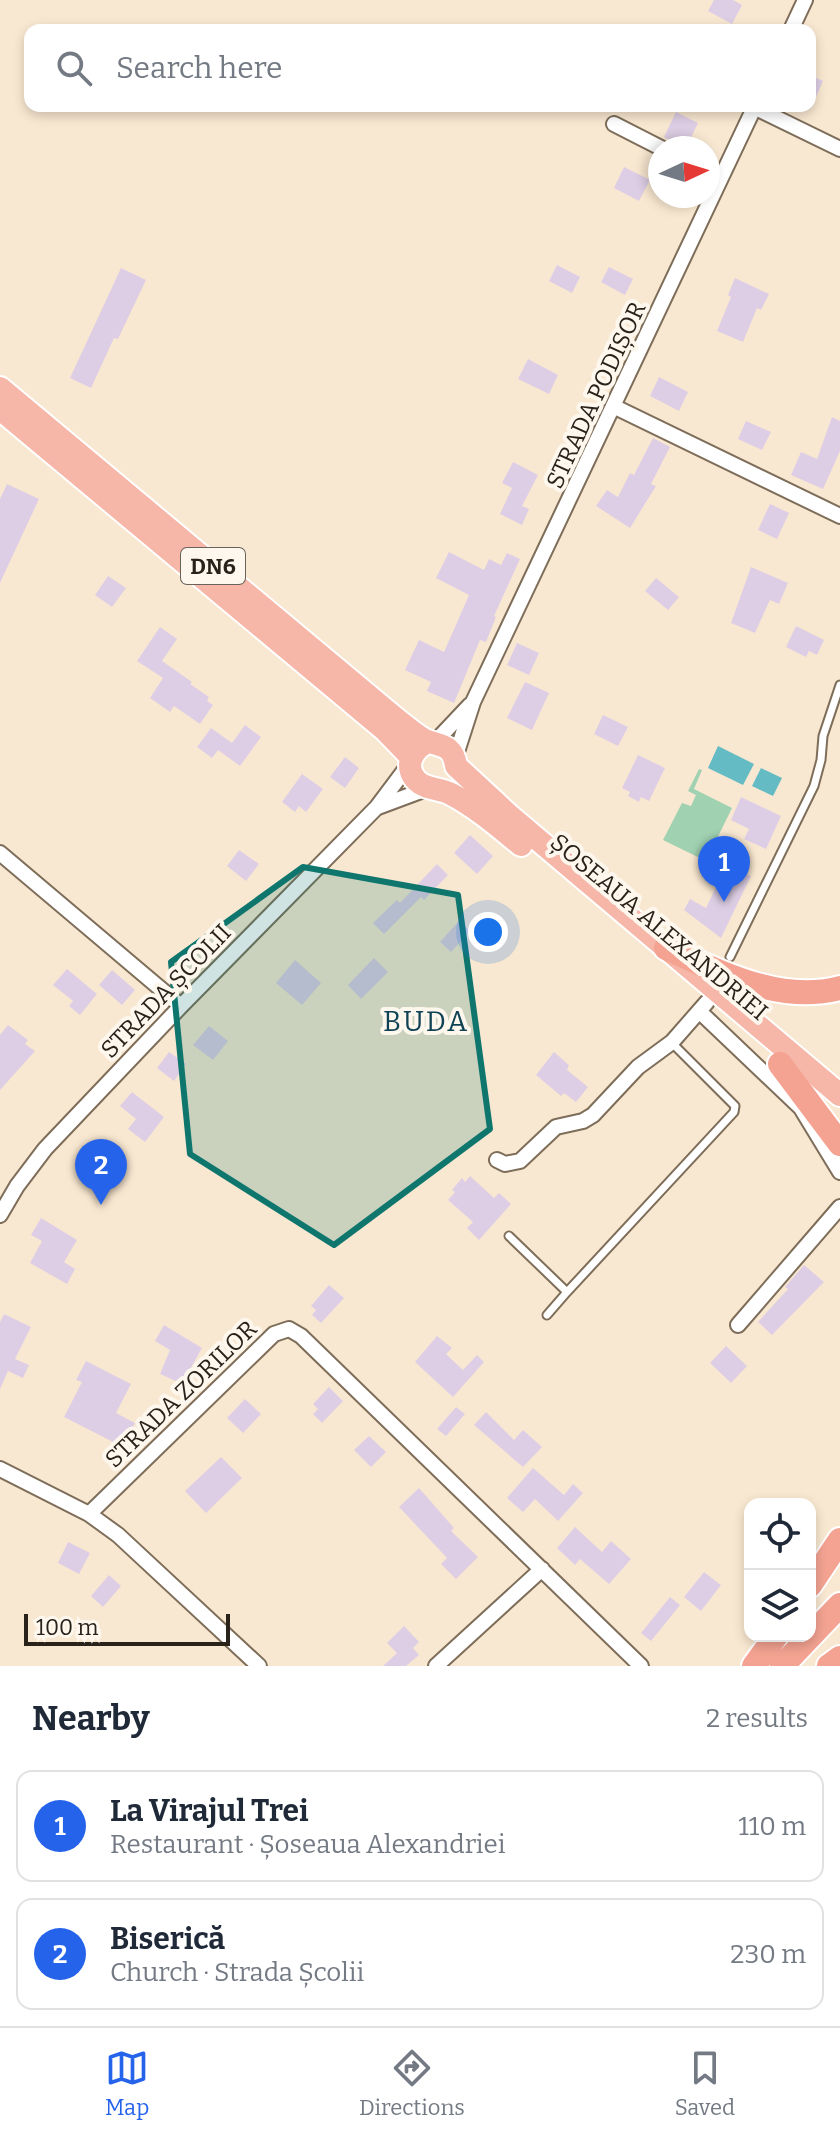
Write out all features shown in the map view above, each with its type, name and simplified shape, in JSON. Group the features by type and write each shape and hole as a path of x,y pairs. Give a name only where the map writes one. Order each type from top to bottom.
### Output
{"highway":[{"name":"ȘOSEAUA ALEXANDRIEI","path":"0,388 395,718 432,742 448,747 455,762 511,817 840,1095"},
{"name":"ȘOSEAUA ALEXANDRIEI","path":"0,409 385,730 410,760 415,779 468,804 501,829 703,1006 840,1114"},
{"path":"410,760 418,747 432,742"},
{"path":"434,788 451,779 455,762"},
{"path":"666,948 770,989 816,992 840,988"},
{"path":"780,1064 840,1144"},
{"path":"816,1576 840,1540"},
{"path":"782,1666 840,1605"},
{"path":"754,1666 772,1642"},
{"path":"829,1666 840,1658"}],"street":[{"path":"794,24 805,0"},
{"name":"STRADA PODIȘOR","path":"720,166 751,112"},
{"path":"766,112 840,149"},
{"path":"614,124 648,141"},
{"name":"STRADA PODIȘOR","path":"455,762 473,702 615,407 701,208"},
{"path":"615,407 840,516"},
{"name":"STRADA PODIȘOR","path":"432,742 473,702"},
{"name":"STRADA ȘCOLII","path":"0,1215 45,1149 377,807 410,760"},
{"name":"STRADA ȘCOLII","path":"377,807 434,788"},
{"path":"0,853 181,1006"},
{"path":"497,1160 505,1164 520,1161 556,1127 583,1121 593,1115 638,1067 672,1042 703,1006 801,1108 840,1172"},
{"path":"738,1325 840,1207"},
{"name":"STRADA ZORILOR","path":"89,1514 274,1334 289,1329 313,1347 641,1666"},
{"path":"0,1469 89,1514 118,1535 259,1666"},
{"path":"436,1666 542,1569"}],"lane":[{"path":"730,957 814,786 823,736 840,685"},
{"path":"547,1315 735,1109 672,1042"},
{"path":"509,1236 567,1292"}],"highlighted area":[{"path":"303,867 458,895 490,1129 334,1245 190,1154 171,962"}],"green space":[{"path":"699,769 702,770 694,789 732,808 706,861 663,840 682,803 691,806 696,795 688,791"}],"water":[{"path":"718,746 754,764 743,785 708,768"},
{"path":"761,768 782,778 773,796 752,786"},
{"path":"726,836 741,843 729,868 714,861"}],"building":[{"path":"714,0 733,0 742,5 732,24 708,11"},
{"path":"816,78 823,81 816,97"},
{"path":"676,112 698,123 692,136 664,136"},
{"path":"624,167 648,179 639,201 614,188"},
{"path":"557,265 580,277 572,293 549,281"},
{"path":"609,267 633,279 625,295 601,282"},
{"path":"121,268 146,280 91,388 70,378"},
{"path":"735,278 769,294 761,310 757,308 743,342 717,331"},
{"path":"528,359 558,375 549,394 518,379"},
{"path":"659,377 688,392 679,411 650,396"},
{"path":"832,417 840,421 840,451 823,489 791,475 801,452 817,459"},
{"path":"746,421 771,432 762,450 738,439"},
{"path":"653,438 670,447 651,484 656,486 630,528 596,506 607,490 618,497 630,473 634,475"},
{"path":"513,462 538,475 522,506 529,509 522,525 500,514 512,488 502,483"},
{"path":"7,484 39,499 0,583 0,499"},
{"path":"770,504 789,513 777,539 758,530"},
{"path":"449,552 484,570 489,559 501,565 507,553 520,559 494,616 486,642 480,640 454,703 427,691 431,682 405,670 419,640 444,652 469,595 436,578"},
{"path":"751,567 788,583 779,604 770,600 755,633 731,623"},
{"path":"108,576 126,588 112,607 95,595"},
{"path":"656,578 679,597 668,610 645,591"},
{"path":"796,626 824,640 817,655 809,651 806,657 786,647"},
{"path":"160,627 177,639 162,661 192,682 190,684 209,697 207,701 213,705 200,724 174,706 170,712 150,698 163,678 137,661"},
{"path":"517,643 539,653 529,675 507,665"},
{"path":"525,682 549,693 532,730 507,718"},
{"path":"603,715 628,727 618,746 594,734"},
{"path":"245,725 261,737 240,766 218,750 212,758 197,747 211,728 232,743"},
{"path":"638,755 665,768 649,801 641,797 639,802 622,788"},
{"path":"345,757 359,768 345,788 330,777"},
{"path":"302,774 323,789 306,812 299,806 295,812 282,802"},
{"path":"741,797 781,816 766,849 744,839 749,829 731,820"},
{"path":"470,835 493,856 477,874 454,853"},
{"path":"239,850 259,864 246,881 227,866"},
{"path":"437,864 448,875 384,934 373,923 397,900 400,903"},
{"path":"732,867 751,876 721,938 684,910 690,899 706,908 719,881 724,883"},
{"path":"459,921 470,931 451,952 440,942"},
{"path":"374,958 388,972 361,999 348,985"},
{"path":"295,960 321,983 302,1005 276,983"},
{"path":"67,969 97,994 80,1015 69,1006 73,1001 53,985"},
{"path":"112,970 135,990 122,1005 99,985"},
{"path":"8,1025 28,1040 25,1044 35,1051 0,1090 0,1035"},
{"path":"209,1026 228,1041 213,1060 193,1045"},
{"path":"169,1052 186,1064 174,1081 157,1068"},
{"path":"554,1052 569,1065 567,1070 588,1087 576,1102 564,1093 561,1096 536,1075"},
{"path":"132,1092 164,1117 145,1142 128,1129 136,1119 120,1106"},
{"path":"470,1176 494,1198 499,1193 511,1204 479,1240 467,1228 473,1222 448,1200 462,1178 465,1182"},
{"path":"41,1218 77,1240 64,1262 75,1269 67,1284 30,1263 42,1241 31,1235"},
{"path":"804,1265 824,1282 772,1335 758,1322 788,1289 785,1287"},
{"path":"329,1285 344,1298 321,1323 312,1315 316,1310 311,1306"},
{"path":"4,1314 31,1327 15,1359 29,1365 23,1378 8,1371 0,1389 0,1322"},
{"path":"164,1325 202,1348 182,1384 160,1374 170,1350 155,1341"},
{"path":"437,1336 452,1348 446,1354 463,1370 477,1355 484,1362 453,1397 415,1362"},
{"path":"726,1346 747,1366 731,1383 710,1363"},
{"path":"86,1361 131,1384 116,1413 135,1423 123,1447 64,1417 82,1382 76,1380"},
{"path":"329,1387 343,1401 322,1423 313,1414 318,1409 313,1404"},
{"path":"245,1399 261,1414 243,1433 227,1418"},
{"path":"456,1407 465,1414 446,1436 437,1429"},
{"path":"486,1412 514,1440 523,1430 542,1447 523,1467 474,1425"},
{"path":"369,1436 386,1452 371,1467 354,1450"},
{"path":"221,1457 242,1478 206,1513 185,1491"},
{"path":"533,1468 564,1495 573,1484 583,1493 558,1521 535,1499 523,1512 507,1498"},
{"path":"419,1488 454,1528 451,1531 478,1557 456,1579 441,1564 447,1558 399,1507"},
{"path":"575,1527 602,1552 611,1541 631,1559 609,1584 580,1559 575,1565 557,1548"},
{"path":"68,1542 90,1553 79,1574 58,1563"},
{"path":"704,1572 721,1585 701,1611 684,1597"},
{"path":"109,1575 121,1586 103,1607 91,1596"},
{"path":"670,1597 680,1605 651,1641 641,1633"},
{"path":"404,1626 419,1642 413,1648 419,1655 406,1666 383,1666 397,1653 387,1643"}],"place":[{"name":"La Virajul Trei","path":"724,902"},
{"name":"Biserică","path":"101,1205"}],"district":[{"name":"BUDA","path":"426,1021"}]}
